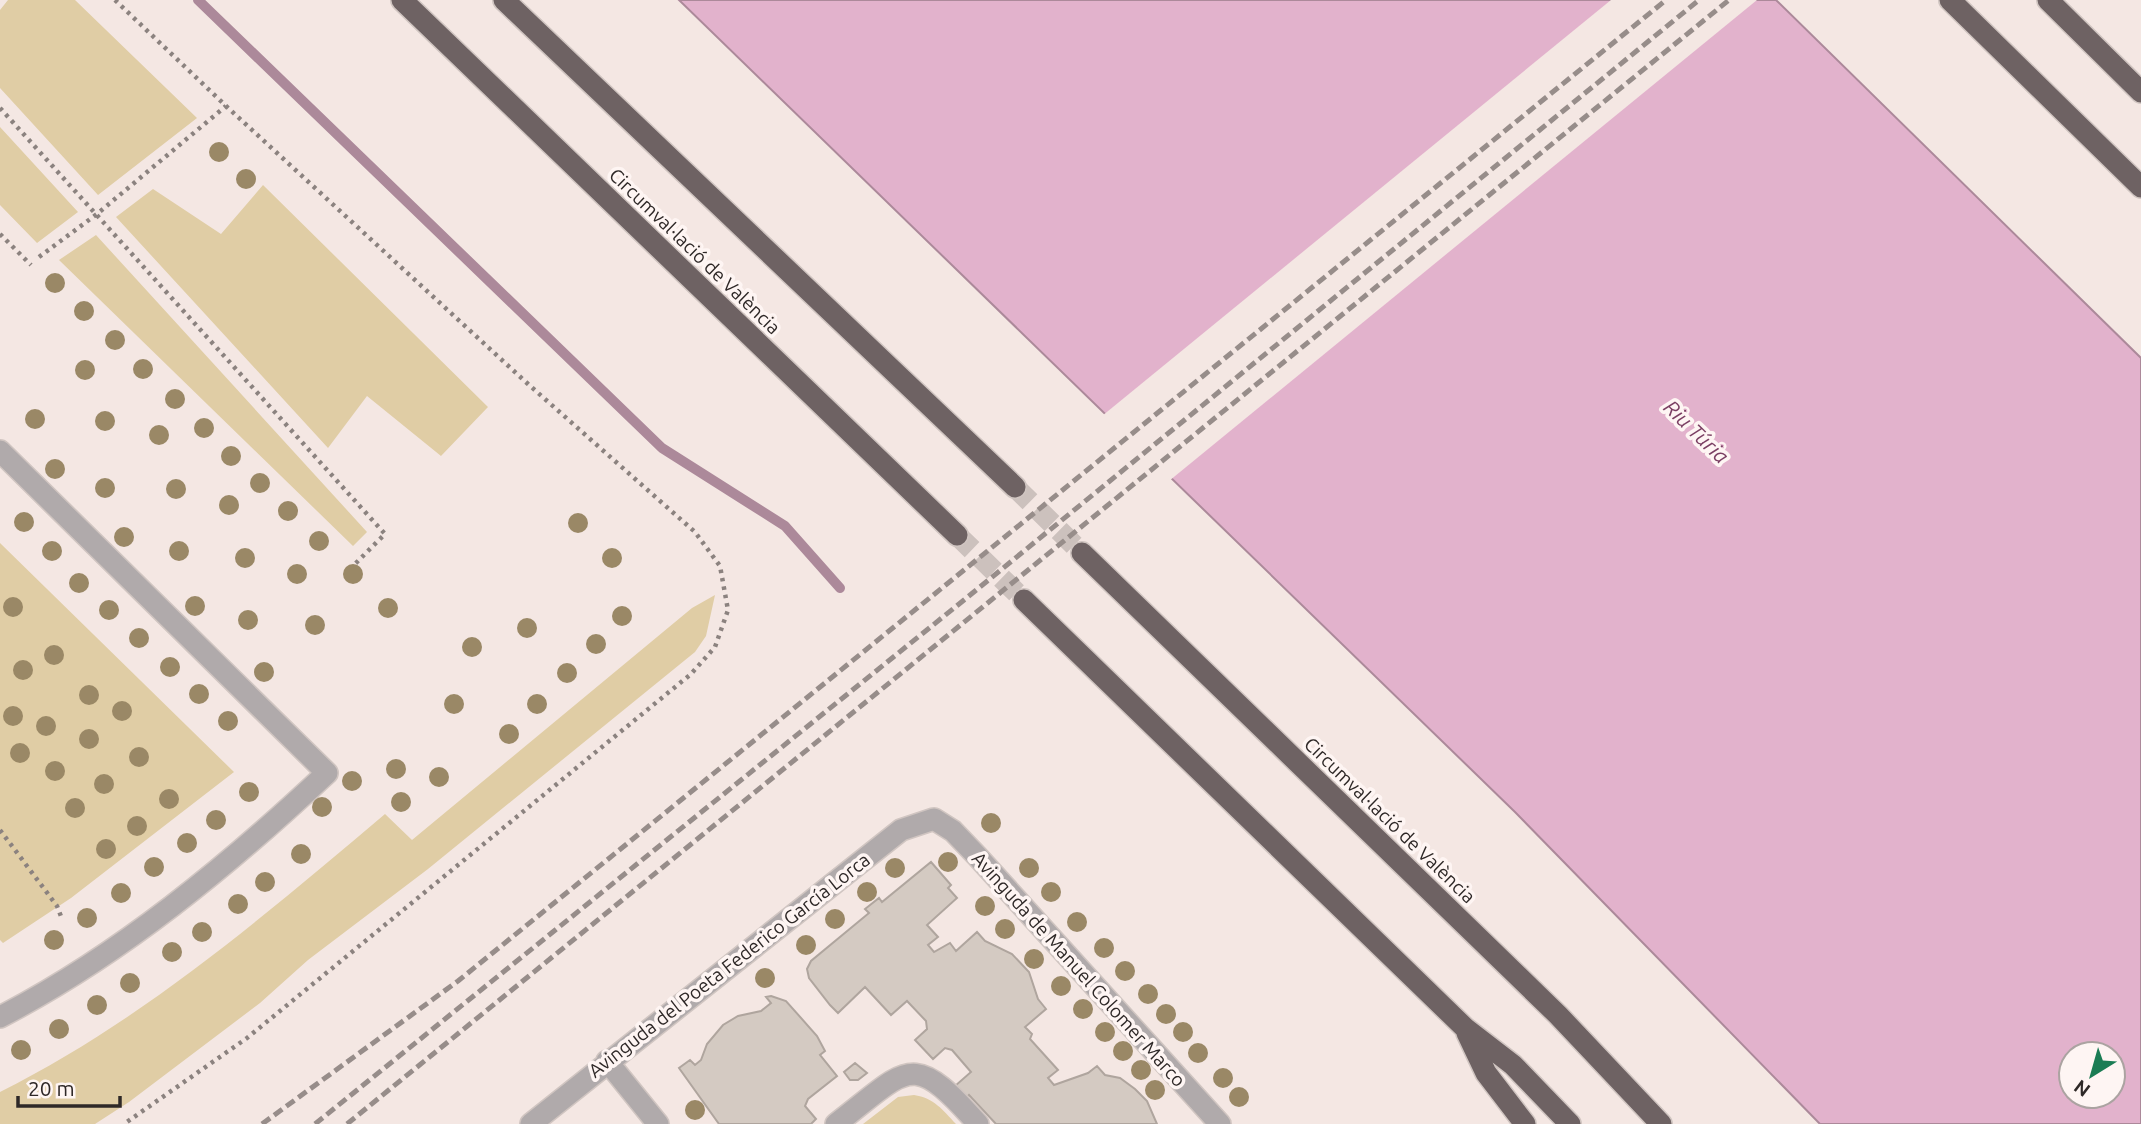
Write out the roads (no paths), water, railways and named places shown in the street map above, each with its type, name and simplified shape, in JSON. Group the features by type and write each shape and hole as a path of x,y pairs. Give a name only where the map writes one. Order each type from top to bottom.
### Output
{"highway":[{"name":"Circumval·lació de València","path":"402,0 957,535"},
{"path":"503,0 1015,487"},
{"path":"1950,0 2141,187"},
{"path":"2048,0 2141,92"},
{"name":"Circumval·lació de València","path":"1082,553 1558,1015 1661,1124"},
{"path":"1024,600 1465,1028 1513,1065 1570,1124"},
{"path":"1465,1028 1486,1073 1525,1124"}],"street":[{"path":"0,451 327,773 191,890 76,972 0,1017"},
{"name":"Avinguda del Poeta Federico García Lorca","path":"531,1124 901,830 934,819"},
{"name":"Avinguda de Manuel Colomer Marco","path":"934,819 953,831 977,856 1220,1124"},
{"path":"607,1061 658,1124"},
{"path":"836,1124 904,1075 919,1073 943,1086 978,1124"}],"water":[{"name":"Riu Túria","path":"679,0 1776,0 2141,358 2141,1124 1820,1124 1515,812"}],"waterway":[{"path":"198,0 662,448 785,526 840,588"}],"tunnel":[{"path":"1015,487 1082,553"},
{"path":"957,535 1024,600"}],"railway":[{"path":"262,1124 458,981 1666,0"},
{"path":"315,1124 964,600 1699,0"},
{"path":"347,1124 1729,0"}]}
